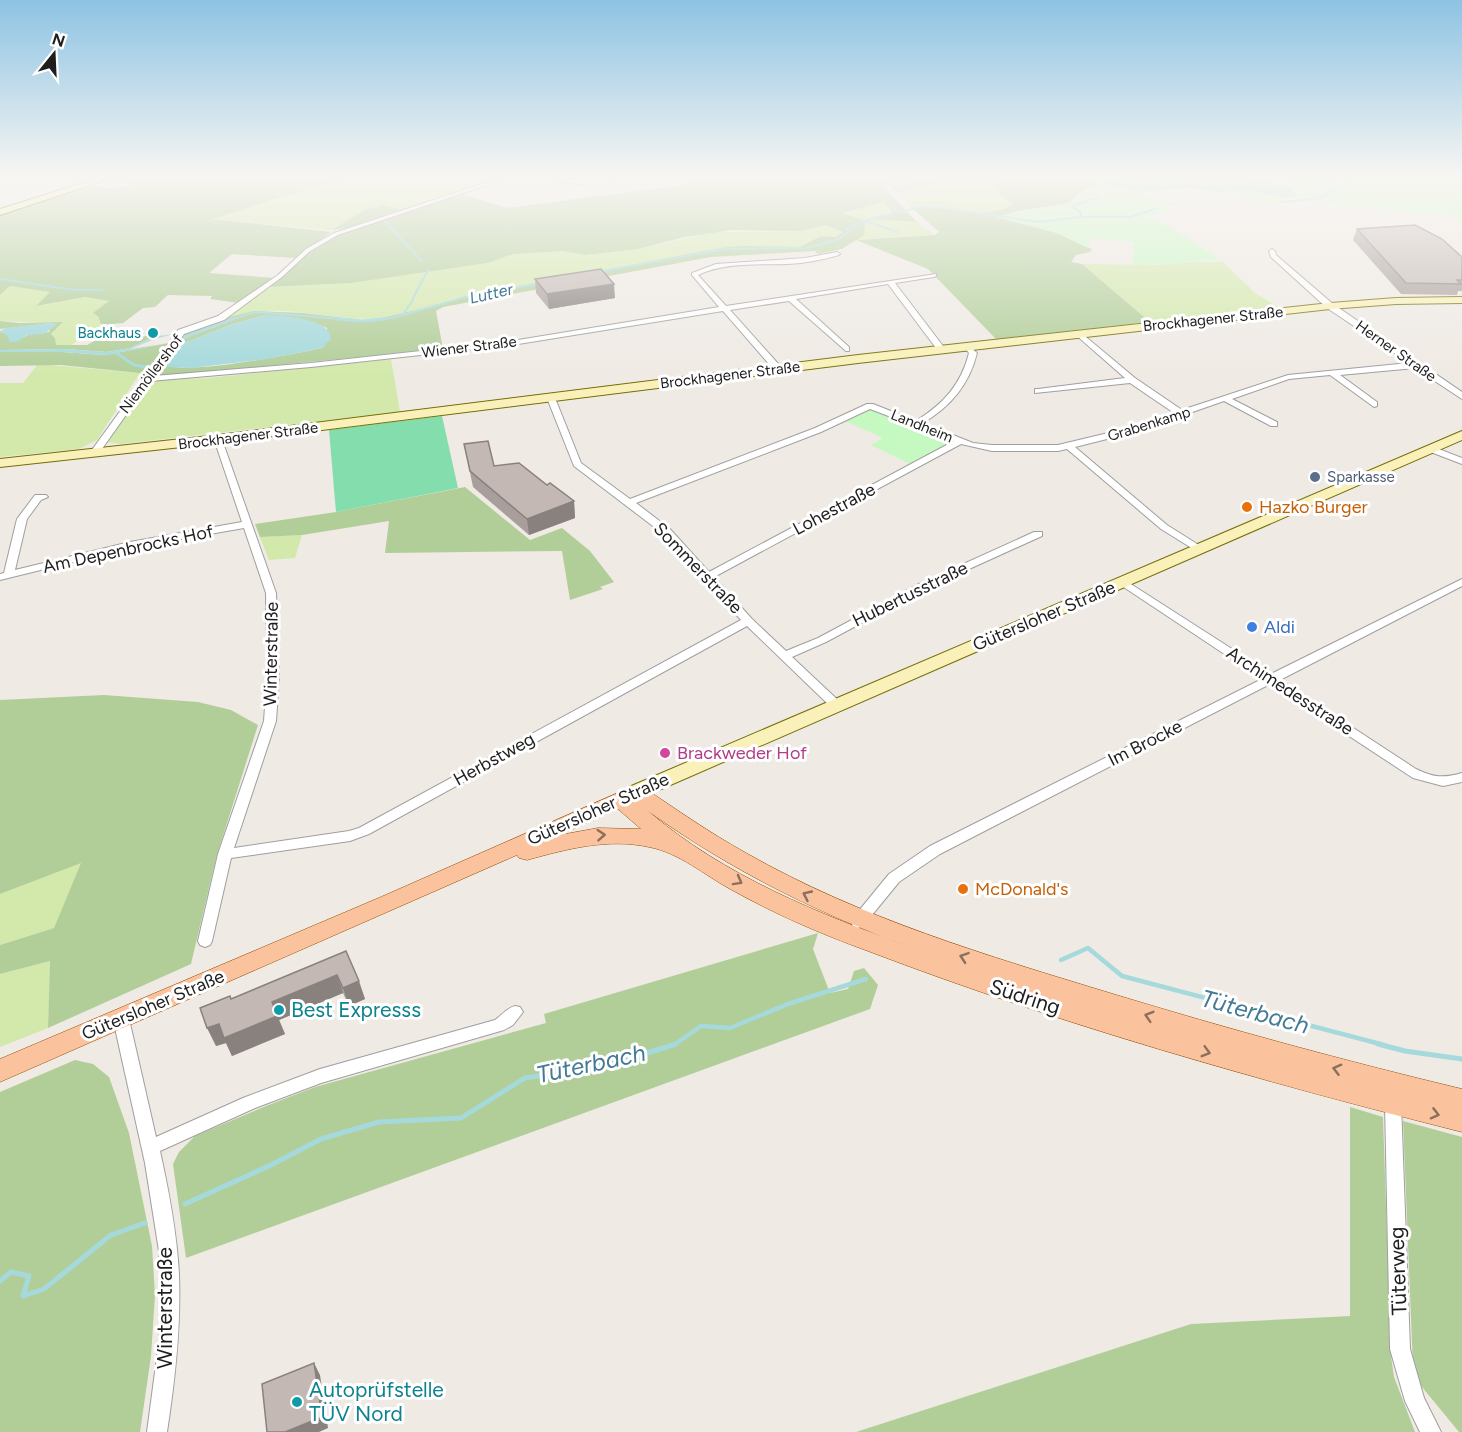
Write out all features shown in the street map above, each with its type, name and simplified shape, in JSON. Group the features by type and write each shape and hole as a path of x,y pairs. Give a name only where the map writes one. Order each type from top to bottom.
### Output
{"main road":[{"name":"Brockhagener Straße","path":"0,463 218,440 778,369 1330,306 1396,301 1462,300"},
{"name":"Gütersloher Straße","path":"0,1071 628,795 1462,435"},
{"name":"Südring","path":"628,795 722,852 792,888 855,926 952,972 1115,1026 1462,1120"},
{"name":"Südring","path":"628,795 641,819 688,852 769,897 855,926 1177,1025 1462,1101"},
{"path":"463,869 580,837 603,834 661,841 688,852"}],"street":[{"name":"Niemöllershof","path":"94,454 178,334 221,318 280,276 308,250 323,242"},
{"name":"Herner Straße","path":"1272,251 1273,256 1330,306 1462,396"},
{"path":"778,369 694,274 701,270 742,264 801,261 837,254"},
{"name":"Wiener Straße","path":"145,379 267,370 496,344 934,275"},
{"path":"891,283 942,350"},
{"path":"790,298 846,349"},
{"path":"1080,334 1132,380 1182,414"},
{"path":"916,424 935,413 960,388 970,368 973,353 968,347"},
{"name":"Grabenkamp","path":"1070,447 1182,414 1288,377 1416,365"},
{"path":"1331,372 1374,404"},
{"path":"1038,391 1132,380"},
{"name":"Sommerstraße","path":"551,398 578,465 666,531 748,621 836,705"},
{"path":"1226,399 1274,424"},
{"name":"Landheim","path":"628,503 818,430 867,407 875,407 959,442 992,448 1070,447"},
{"name":"Winterstraße","path":"205,941 225,854 270,721 273,678 271,593 218,440"},
{"name":"Lohestraße","path":"708,576 959,442"},
{"path":"1070,447 1164,526 1198,549"},
{"path":"1431,449 1462,461"},
{"name":"Am Depenbrocks Hof","path":"4,576 22,519 38,497 43,497"},
{"name":"Am Depenbrocks Hof","path":"4,576 130,545 247,524"},
{"name":"Hubertusstraße","path":"784,656 822,640 921,587 1038,534"},
{"name":"Archimedesstraße","path":"1123,582 1420,776 1446,782 1462,777"},
{"name":"Im Brocke","path":"855,926 894,878 925,856 1462,582"},
{"name":"Herbstweg","path":"225,854 350,836 364,831 748,621"},
{"path":"149,1148 284,1088 499,1025 508,1020 514,1012"},
{"name":"Winterstraße","path":"121,1018 159,1196 169,1278 167,1355 157,1432"},
{"name":"Tüterweg","path":"1393,1103 1400,1349 1415,1401 1431,1432"}],"green space":[{"path":"0,242 317,242 295,258 232,254 209,273 274,278 239,303 210,299 212,296 168,295 155,307 143,308 123,323 101,325 98,316 93,313 109,301 85,297 36,306 50,292 10,286 0,295"},
{"path":"328,242 666,242 638,249 585,255 563,251 513,254 488,263 351,283 268,287 312,251"},
{"path":"670,242 810,242 800,247 720,248 499,290 382,318 350,318 270,311 221,319 268,287 351,283 488,263 513,254 563,251 585,255 638,249"},
{"path":"810,242 853,242 842,249 818,254 815,251 711,257 443,307 436,311 443,349 164,376 155,371 181,333 221,319 254,311 303,313 362,320 382,318 499,290 720,248 800,247","holes":["265,315 314,323 327,328 325,345 322,348 216,366 193,368 166,364 177,346 230,325"]},
{"path":"861,242 1076,242 1092,249 1090,252 1076,255 1071,262 1082,264 1150,322 996,339 928,269"},
{"path":"1075,242 1089,242 1088,248"},
{"path":"1132,242 1193,242 1219,259 1174,264 1133,265 1134,242"},
{"path":"1223,262 1255,293 1280,308 1150,322 1082,264 1157,265"},
{"path":"10,286 51,292 37,306 85,297 110,301 94,313 98,316 101,325 71,345 56,345 55,338 51,335 62,323 0,321 0,295"},
{"path":"0,321 63,322 51,334 55,338 56,345 87,345 109,333 154,337 130,348 107,352 65,349 0,350 0,331 22,338 30,334 49,332 52,323 0,329"},
{"path":"169,343 148,370 140,373 61,365 0,366 0,352 105,355"},
{"path":"391,359 400,412 120,444 108,442 145,387 157,380 208,378"},
{"path":"38,364 140,373 97,440 79,449 0,457 0,383 23,383"},
{"path":"865,410 875,410 951,442 910,464 871,445 883,438 845,421"},
{"path":"442,416 458,488 336,512 329,430"},
{"path":"465,487 530,540 562,528 590,551 614,582 600,587 603,589 570,600 562,551 385,553 389,521 302,535 260,537 255,524 336,512"},
{"path":"302,535 295,558 269,560 260,537"},
{"path":"104,695 198,702 231,710 258,725 216,858 191,964 48,1028 50,961 0,974 0,945 54,928 81,863 0,894 0,700"},
{"path":"82,862 54,928 0,945 0,894"},
{"path":"818,933 813,949 830,993 848,989 854,971 864,968 878,985 870,1009 186,1258 173,1164 179,1152 195,1136 315,1087 546,1023 544,1014"},
{"path":"50,961 48,1028 0,1047 0,974"},
{"path":"75,1060 93,1064 109,1077 129,1133 152,1246 155,1295 151,1356 140,1432 0,1432 0,1092"},
{"path":"1350,1107 1383,1117 1391,1356 1394,1377 1415,1432 856,1432 1191,1324 1350,1316"},
{"path":"1403,1121 1462,1137 1462,1432 1459,1432 1422,1387 1413,1367"}],"water":[{"path":"265,315 293,317 314,322 329,332 331,339 322,348 267,359 191,368 169,367 166,364 177,346 230,325"},
{"path":"57,324 44,334 27,335 20,340 10,342 7,335 0,331 6,328"},
{"path":"174,334 130,349 169,343 105,355 0,352 0,350 65,349 107,352 130,348 158,336"}],"building":[{"path":"1369,242 1445,242 1462,257 1462,280 1457,280 1461,284 1406,283"},
{"path":"601,269 614,284 547,294 535,279"},
{"path":"488,441 494,466 519,463 547,485 550,483 574,501 527,519 470,471 464,444"},
{"path":"346,951 359,981 343,988 337,975 272,1002 277,1016 224,1038 219,1024 207,1028 200,1008 230,996 231,999"},
{"name":"Autoprüfstelle TÜV Nord","path":"314,1363 322,1417 285,1432 267,1432 262,1384"}],"waterway":[{"path":"404,242 422,261"},
{"name":"Lutter","path":"598,272 725,249 806,248 830,242"},
{"path":"413,298 428,270"},
{"path":"0,279 74,290 102,290"},
{"name":"Lutter","path":"369,320 392,318 466,297 541,283"},
{"path":"403,314 413,300"},
{"name":"Lutter","path":"229,320 256,312 355,320"},
{"name":"Lutter","path":"177,340 233,319"},
{"name":"Lutter","path":"337,319 363,321 384,319"},
{"path":"115,352 134,365 146,367"},
{"name":"Tüterbach","path":"1061,960 1088,948 1122,976 1384,1045"},
{"name":"Tüterbach","path":"675,1044 701,1026 730,1028 788,1004 866,979"},
{"name":"Tüterbach","path":"185,1204 273,1164 321,1139 379,1122 461,1118 525,1078 609,1065 675,1044"},
{"name":"Tüterbach","path":"1378,1044 1405,1051 1462,1059"},
{"name":"Tüterbach","path":"0,1281 11,1272 29,1276 23,1296 44,1289 111,1235 145,1223"}],"place":[{"name":"Backhaus","path":"153,333"},
{"name":"Sparkasse","path":"1315,477"},
{"name":"Hazko Burger","path":"1247,507"},
{"name":"Aldi","path":"1252,627"},
{"name":"Brackweder Hof","path":"665,753"},
{"name":"McDonald's","path":"963,889"},
{"name":"Best Expresss","path":"279,1010"},
{"name":"Autoprüfstelle TÜV Nord","path":"297,1402"}]}
